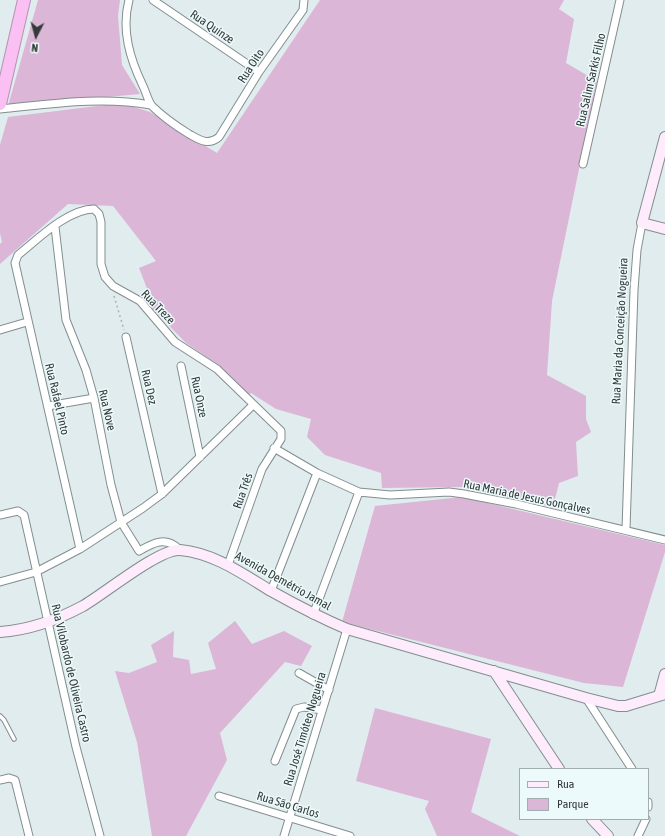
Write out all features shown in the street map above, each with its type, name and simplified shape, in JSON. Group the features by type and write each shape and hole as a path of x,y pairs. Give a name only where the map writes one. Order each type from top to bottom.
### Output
{"highway":[{"path":"0,104 4,74 24,0"}],"street":[{"path":"130,0 126,13 128,45 133,64 151,105"},
{"name":"Rua Quinze","path":"153,0 259,72"},
{"name":"Rua Oito","path":"151,105 181,129 203,142 210,143 219,137 259,72 303,10 304,0"},
{"name":"Rua Salim Sarkis Filho","path":"583,164 620,0"},
{"path":"0,109 98,100 118,100 151,105"},
{"name":"Rua Maria da Conceição Nogueira","path":"626,529 637,250 642,223 665,137"},
{"path":"55,226 72,214 85,209 94,209 99,214 101,222 101,264 105,277 112,286"},
{"path":"642,223 665,229"},
{"name":"Rua Rafael Pinto","path":"55,226 18,254 16,258 16,268 80,549"},
{"name":"Rua Nove","path":"55,226 66,320 86,370 94,398 111,485 121,522 139,551 154,542 165,541 179,550"},
{"name":"Rua Treze","path":"112,286 140,301 176,342 217,369 253,405 279,427"},
{"path":"0,330 28,322"},
{"name":"Rua Dez","path":"126,337 162,494"},
{"name":"Rua Onze","path":"181,366 200,457"},
{"path":"48,406 94,398"},
{"path":"0,582 36,572 80,549 162,494 253,405"},
{"name":"Rua Três","path":"228,565 262,469 281,439 282,435 279,427"},
{"name":"Rua Maria de Jesus Gonçalves","path":"274,448 317,473 359,492 390,495 450,492 464,494 516,504 626,529 665,540"},
{"path":"271,591 317,473"},
{"path":"313,615 359,492"},
{"name":"Rua Vilobardo de Oliveira Castro","path":"0,515 18,511 24,515 76,747 100,836"},
{"path":"0,632 28,628 49,622 84,605 155,558 179,550"},
{"name":"Avenida Demétrio Jamal","path":"179,550 207,556 228,565 313,615 347,629 618,706 626,706 663,696"},
{"name":"Rua José Timóteo Nogueira","path":"284,836 347,629"},
{"path":"494,671 558,768"},
{"path":"299,673 329,690"},
{"path":"663,696 665,674"},
{"path":"586,698 631,768"},
{"path":"276,761 296,709 304,707 322,710"},
{"path":"0,780 9,778 15,780 30,836"},
{"name":"Rua São Carlos","path":"219,796 350,836"},
{"path":"593,820 608,836"},
{"path":"638,836 646,820"}],"lane":[{"path":"0,716 4,720 14,739"}],"path":[{"path":"112,286 114,298 126,337"}],"green space":[{"path":"38,0 120,0 118,16 122,65 140,94 8,106"},
{"path":"320,0 564,0 559,9 574,19 566,63 597,81 552,301 547,375 586,396 586,419 591,432 576,442 578,476 559,483 553,507 461,487 382,488 381,473 325,455 307,437 311,419 276,409 251,393 246,397 220,366 186,343 143,299 148,291 139,268 156,261 113,206 68,204 0,264 0,244 2,242 0,233 0,145 8,117 121,103 150,112 217,153"},
{"path":"462,497 665,545 665,552 623,687 584,683 342,622 375,506"},
{"path":"235,621 252,644 284,631 312,646 301,666 285,662 220,733 227,760 186,836 152,836 137,742 115,671 129,673 157,662 151,645 174,631 173,657 189,660 191,674 216,669 208,643"},
{"path":"375,708 491,739 471,812 520,836 437,836 425,809 429,801 356,781"}]}
